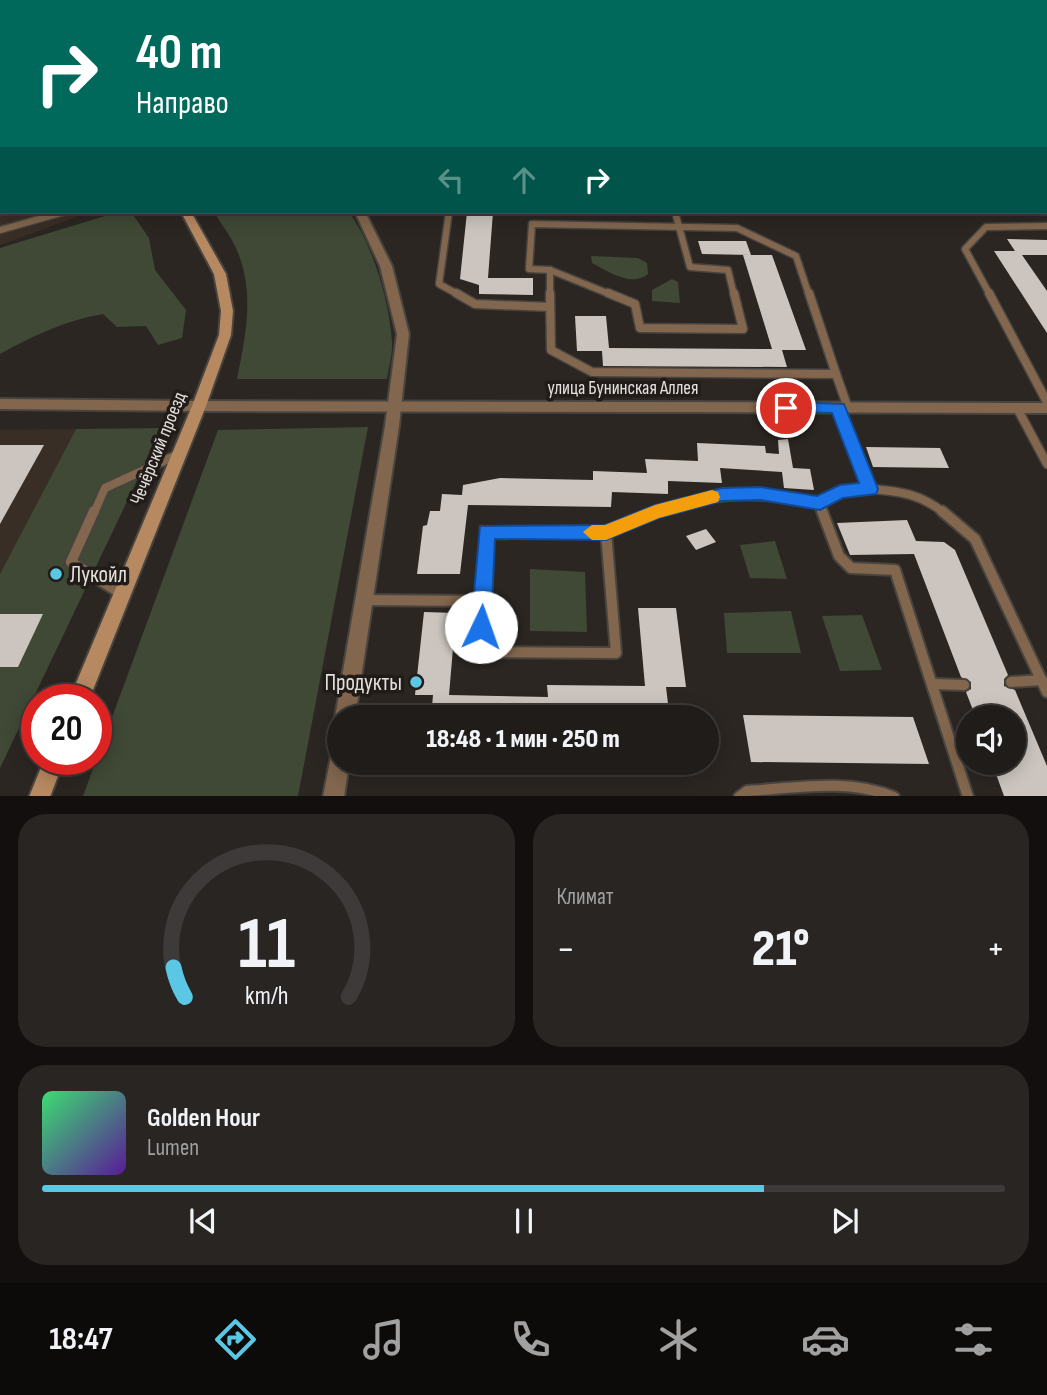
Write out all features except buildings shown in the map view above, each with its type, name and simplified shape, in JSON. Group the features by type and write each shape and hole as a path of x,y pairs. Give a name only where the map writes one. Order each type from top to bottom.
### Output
{"main road":[{"name":"Чечёрский проезд","path":"85,684 220,353 227,311 220,274 187,214"},
{"path":"39,796 48,775"}],"street":[{"path":"347,705 403,334 386,266 361,214"},
{"name":"улица Бунинская Аллея","path":"0,404 1047,408"},
{"path":"333,796 336,775"}],"lane":[{"path":"0,230 57,214"},
{"path":"449,214 439,284 475,304 550,307"},
{"path":"676,214 680,228 690,267 728,270 743,329 640,328 635,304 550,270 529,269 532,224 680,228 737,228 796,256 837,374 843,408 870,489"},
{"path":"1047,226 986,227 965,249 1047,402"},
{"path":"550,270 551,350 592,372 837,374"},
{"path":"1017,408 1047,464"},
{"path":"122,594 71,562 105,488 179,454"},
{"path":"606,532 616,653 480,652 486,532 606,532 655,512 722,495 761,494 820,503 840,492 870,489 908,492 932,503 975,539 1047,692"},
{"path":"820,503 839,556 851,568 895,570 968,796"},
{"path":"362,600 482,601"},
{"path":"1012,682 1042,680"},
{"path":"934,684 964,685"},
{"path":"739,796 747,791 856,787 881,789 894,796"}],"shaded area":[{"path":"0,214 75,214 77,217 0,245"},
{"path":"76,429 0,574 0,430"}],"green space":[{"path":"111,214 132,214 149,238 155,270 186,310 182,338 158,345 146,326 117,327 103,314 50,330 0,354 0,248"},
{"path":"215,214 350,214 372,257 387,308 392,346 387,379 237,379 246,328 247,294 241,261 230,236"},
{"path":"591,256 638,258 647,263 648,274 635,279 620,277 592,263"},
{"path":"672,279 678,282 680,303 652,301 652,290"},
{"path":"368,427 298,796 83,796 91,775 112,775 112,717 218,430"},
{"path":"162,428 40,684 21,684 21,724 0,768 0,574 76,429"},
{"path":"775,541 787,579 750,578 740,545"},
{"path":"530,569 585,572 587,632 530,631"},
{"path":"791,611 801,653 727,653 724,613"},
{"path":"862,615 882,670 840,671 822,616"}],"slow traffic":[{"path":"592,532 606,532 655,512 712,497"}],"place":[{"name":"Лукойл","path":"56,574"},
{"name":"Продукты","path":"416,682"}],"route":[{"path":"481,627 486,532 606,532 655,512 722,495 761,494 820,503 840,492 870,489 838,408 786,408"}]}
